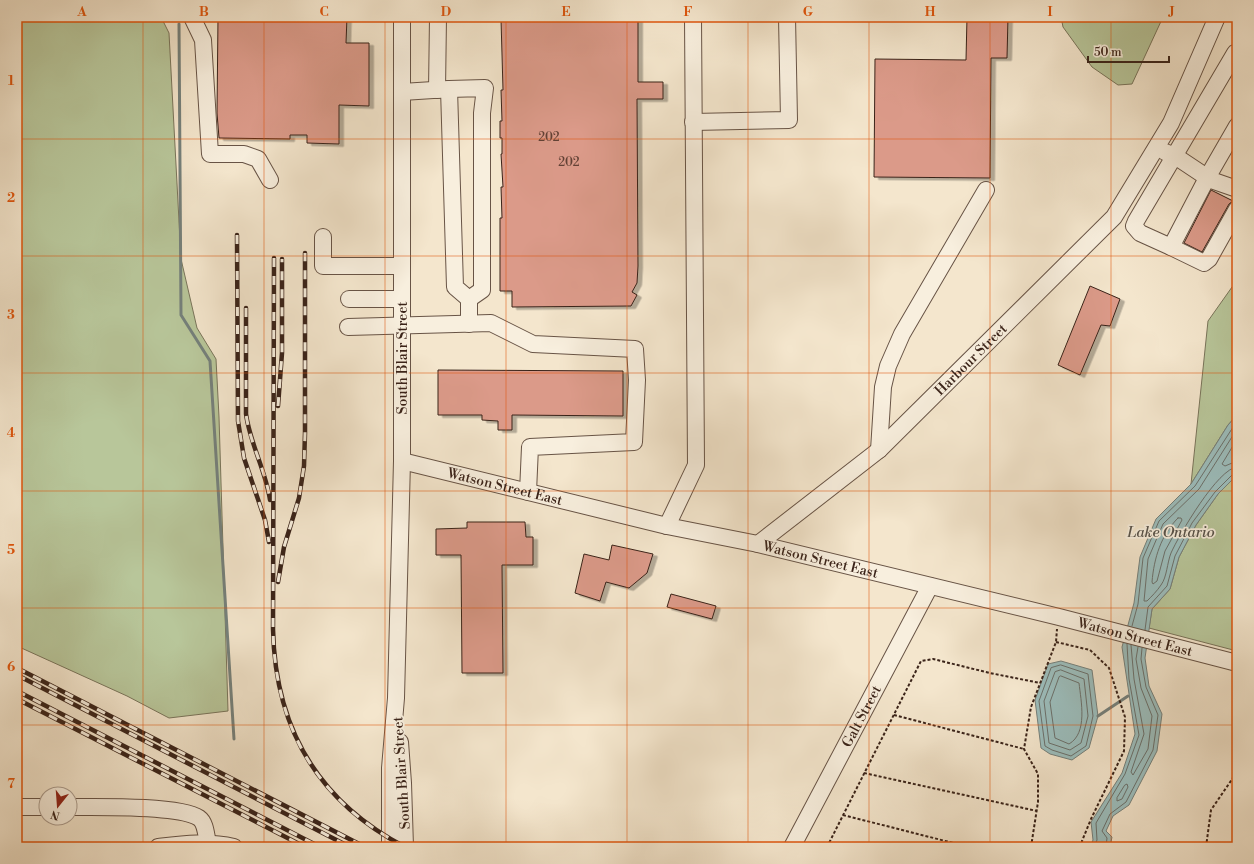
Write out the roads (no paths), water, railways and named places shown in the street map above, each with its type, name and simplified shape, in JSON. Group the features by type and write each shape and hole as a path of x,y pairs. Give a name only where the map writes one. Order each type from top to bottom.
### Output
{"street":[{"path":"192,17 204,40 210,154 244,154 258,159 270,180"},
{"name":"South Blair Street","path":"390,847 390,768 396,698 402,461 402,17"},
{"path":"438,17 455,287 469,299 469,324"},
{"path":"667,526 696,465 693,17"},
{"path":"693,122 789,120 787,17"},
{"name":"Harbour Street","path":"758,544 879,450 1114,217 1171,123 1217,17"},
{"path":"1237,54 1235,52 1134,226 1140,234 1204,262 1209,259 1237,209"},
{"path":"402,92 485,88 482,113 482,290 469,299"},
{"path":"1171,247 1207,178 1237,126"},
{"path":"1156,149 1175,156 1207,178 1237,189"},
{"path":"879,450 883,386 888,366 902,334 986,190"},
{"path":"323,237 323,266 402,266"},
{"path":"349,299 402,299"},
{"path":"348,327 491,324 533,344 635,349 637,380 634,442 530,446 528,492"},
{"name":"Watson Street East","path":"402,461 667,526 758,544 1059,617 1237,663"},
{"name":"Galt Street","path":"792,847 930,586"},
{"name":"South Blair Street","path":"396,698 403,784 405,847"},
{"path":"17,807 38,807"},
{"path":"78,807 140,808 185,814 199,818 204,824 208,843"},
{"path":"158,847 189,843 208,843 234,847"}],"water":[{"name":"Lake Ontario","path":"1237,415 1237,475 1218,494 1196,525 1179,557 1170,589 1152,609 1145,658 1149,686 1162,714 1157,751 1129,805 1113,816 1106,831 1112,837 1110,847 1090,847 1093,840 1091,822 1122,773 1135,734 1122,647 1134,603 1140,557 1156,519 1191,484 1228,425"},
{"path":"1061,661 1092,670 1098,716 1089,748 1072,760 1050,754 1041,748 1035,700 1048,664"}],"waterway":[{"path":"179,24 181,315 210,361 234,739"},
{"path":"1098,716 1128,696"}],"railway":[{"path":"237,235 238,421 244,458 265,520 269,542"},
{"path":"278,582 284,547 299,498 304,466 305,253"},
{"path":"274,258 273,629 276,665 282,698 292,729 307,758 325,784 348,807 374,828 405,847"},
{"path":"278,406 282,353 282,259"},
{"path":"246,308 246,414 270,500"},
{"path":"17,668 365,847"},
{"path":"17,675 350,847"},
{"path":"17,691 320,847"},
{"path":"17,699 305,847"}]}
